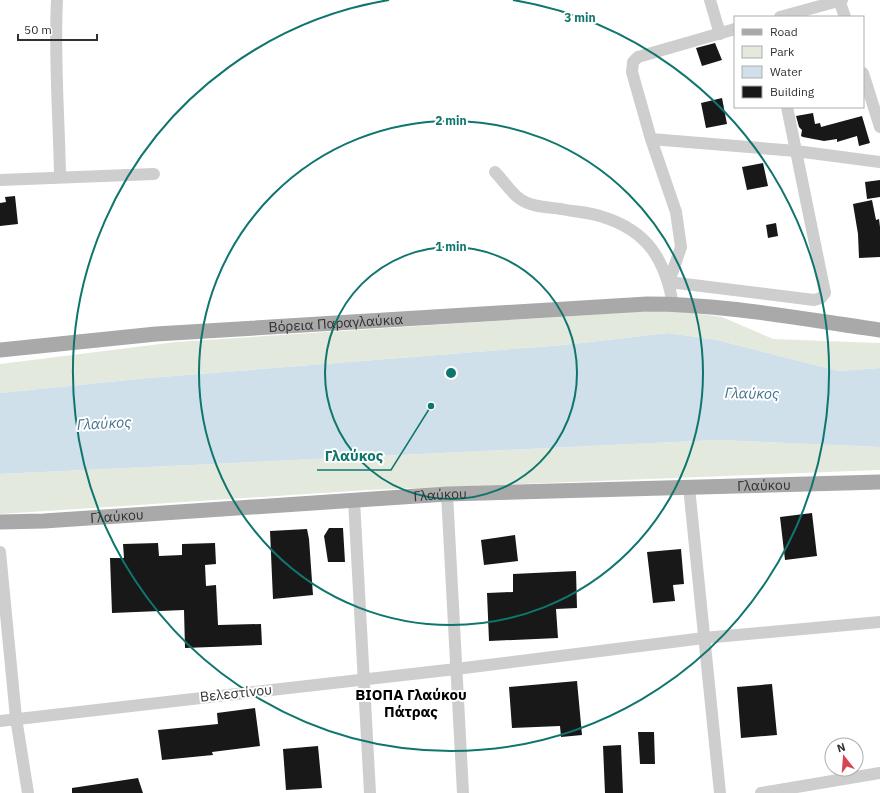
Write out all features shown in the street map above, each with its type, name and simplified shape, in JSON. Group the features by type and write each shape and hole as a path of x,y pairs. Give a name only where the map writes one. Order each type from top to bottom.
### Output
{"main road":[{"name":"Βόρεια Παραγλαύκια","path":"0,350 156,334 583,307 673,304 752,311 880,330"},
{"name":"Γλαύκου","path":"0,522 44,521 447,494 880,482"}],"street":[{"path":"57,0 55,58 56,86 59,108 60,176"},
{"path":"710,0 720,34"},
{"path":"784,16 840,0 845,16"},
{"path":"669,282 681,247 676,212 651,139 632,72 633,62 638,57 734,29"},
{"path":"864,76 880,127"},
{"path":"669,282 814,300 821,298 825,293 787,108"},
{"path":"651,139 796,151 880,162"},
{"path":"495,172 520,199 530,203 602,216 626,225 651,246 659,257 669,282 673,304"},
{"path":"0,180 60,176 154,174"},
{"path":"689,487 720,793"},
{"path":"447,494 463,793"},
{"path":"354,500 370,793"},
{"path":"0,552 3,629 28,793"},
{"name":"Βελεστίνου","path":"0,720 456,669 704,638 880,622"},
{"path":"761,793 880,773"}],"green space":[{"path":"678,311 722,317 773,339 880,343 880,368 839,371 717,340 668,333 563,345 148,378 0,393 0,364 176,342 632,312"},
{"path":"718,440 880,447 880,470 368,490 0,514 0,474"}],"water":[{"path":"668,333 717,340 839,371 880,368 880,447 718,440 0,474 0,393 148,378 563,345"}],"building":[{"path":"715,43 722,60 702,66 696,48"},
{"path":"722,98 727,124 706,128 701,103"},
{"path":"813,113 815,124 820,123 821,127 862,116 870,143 859,146 857,136 837,142 837,139 824,141 801,136 802,130 799,127 796,116"},
{"path":"763,163 768,186 747,190 742,167"},
{"path":"880,180 880,197 867,199 865,182"},
{"path":"15,196 18,224 0,226 0,203 6,202 5,197"},
{"path":"872,200 876,220 879,219 880,257 859,258 858,234 853,204"},
{"path":"776,223 778,236 768,238 766,225"},
{"path":"812,513 817,556 785,560 780,517"},
{"path":"329,528 343,528 345,562 328,562 324,536"},
{"path":"307,529 313,595 273,599 270,531"},
{"path":"515,535 518,561 484,565 481,540"},
{"path":"158,543 159,556 182,555 182,544 215,543 216,564 205,565 206,586 216,585 218,625 261,624 262,645 185,648 184,610 112,613 110,558 124,558 123,544"},
{"path":"681,549 684,584 673,585 675,601 653,603 647,552"},
{"path":"576,571 577,608 556,609 558,638 489,641 487,593 513,592 513,574"},
{"path":"577,681 582,735 561,737 560,726 512,728 509,687"},
{"path":"772,684 777,735 741,738 737,687"},
{"path":"255,708 260,746 212,752 213,755 162,760 158,730 218,724 217,713"},
{"path":"638,732 654,732 655,764 640,764"},
{"path":"621,745 623,793 605,793 603,746"},
{"path":"318,746 322,788 286,790 283,749"},
{"path":"138,778 143,793 72,793 72,788"}],"place":[{"name":"Γλαύκος","path":"431,406"}],"district":[{"name":"ΒΙΟΠΑ Γλαύκου Πάτρας","path":"411,702"}]}
